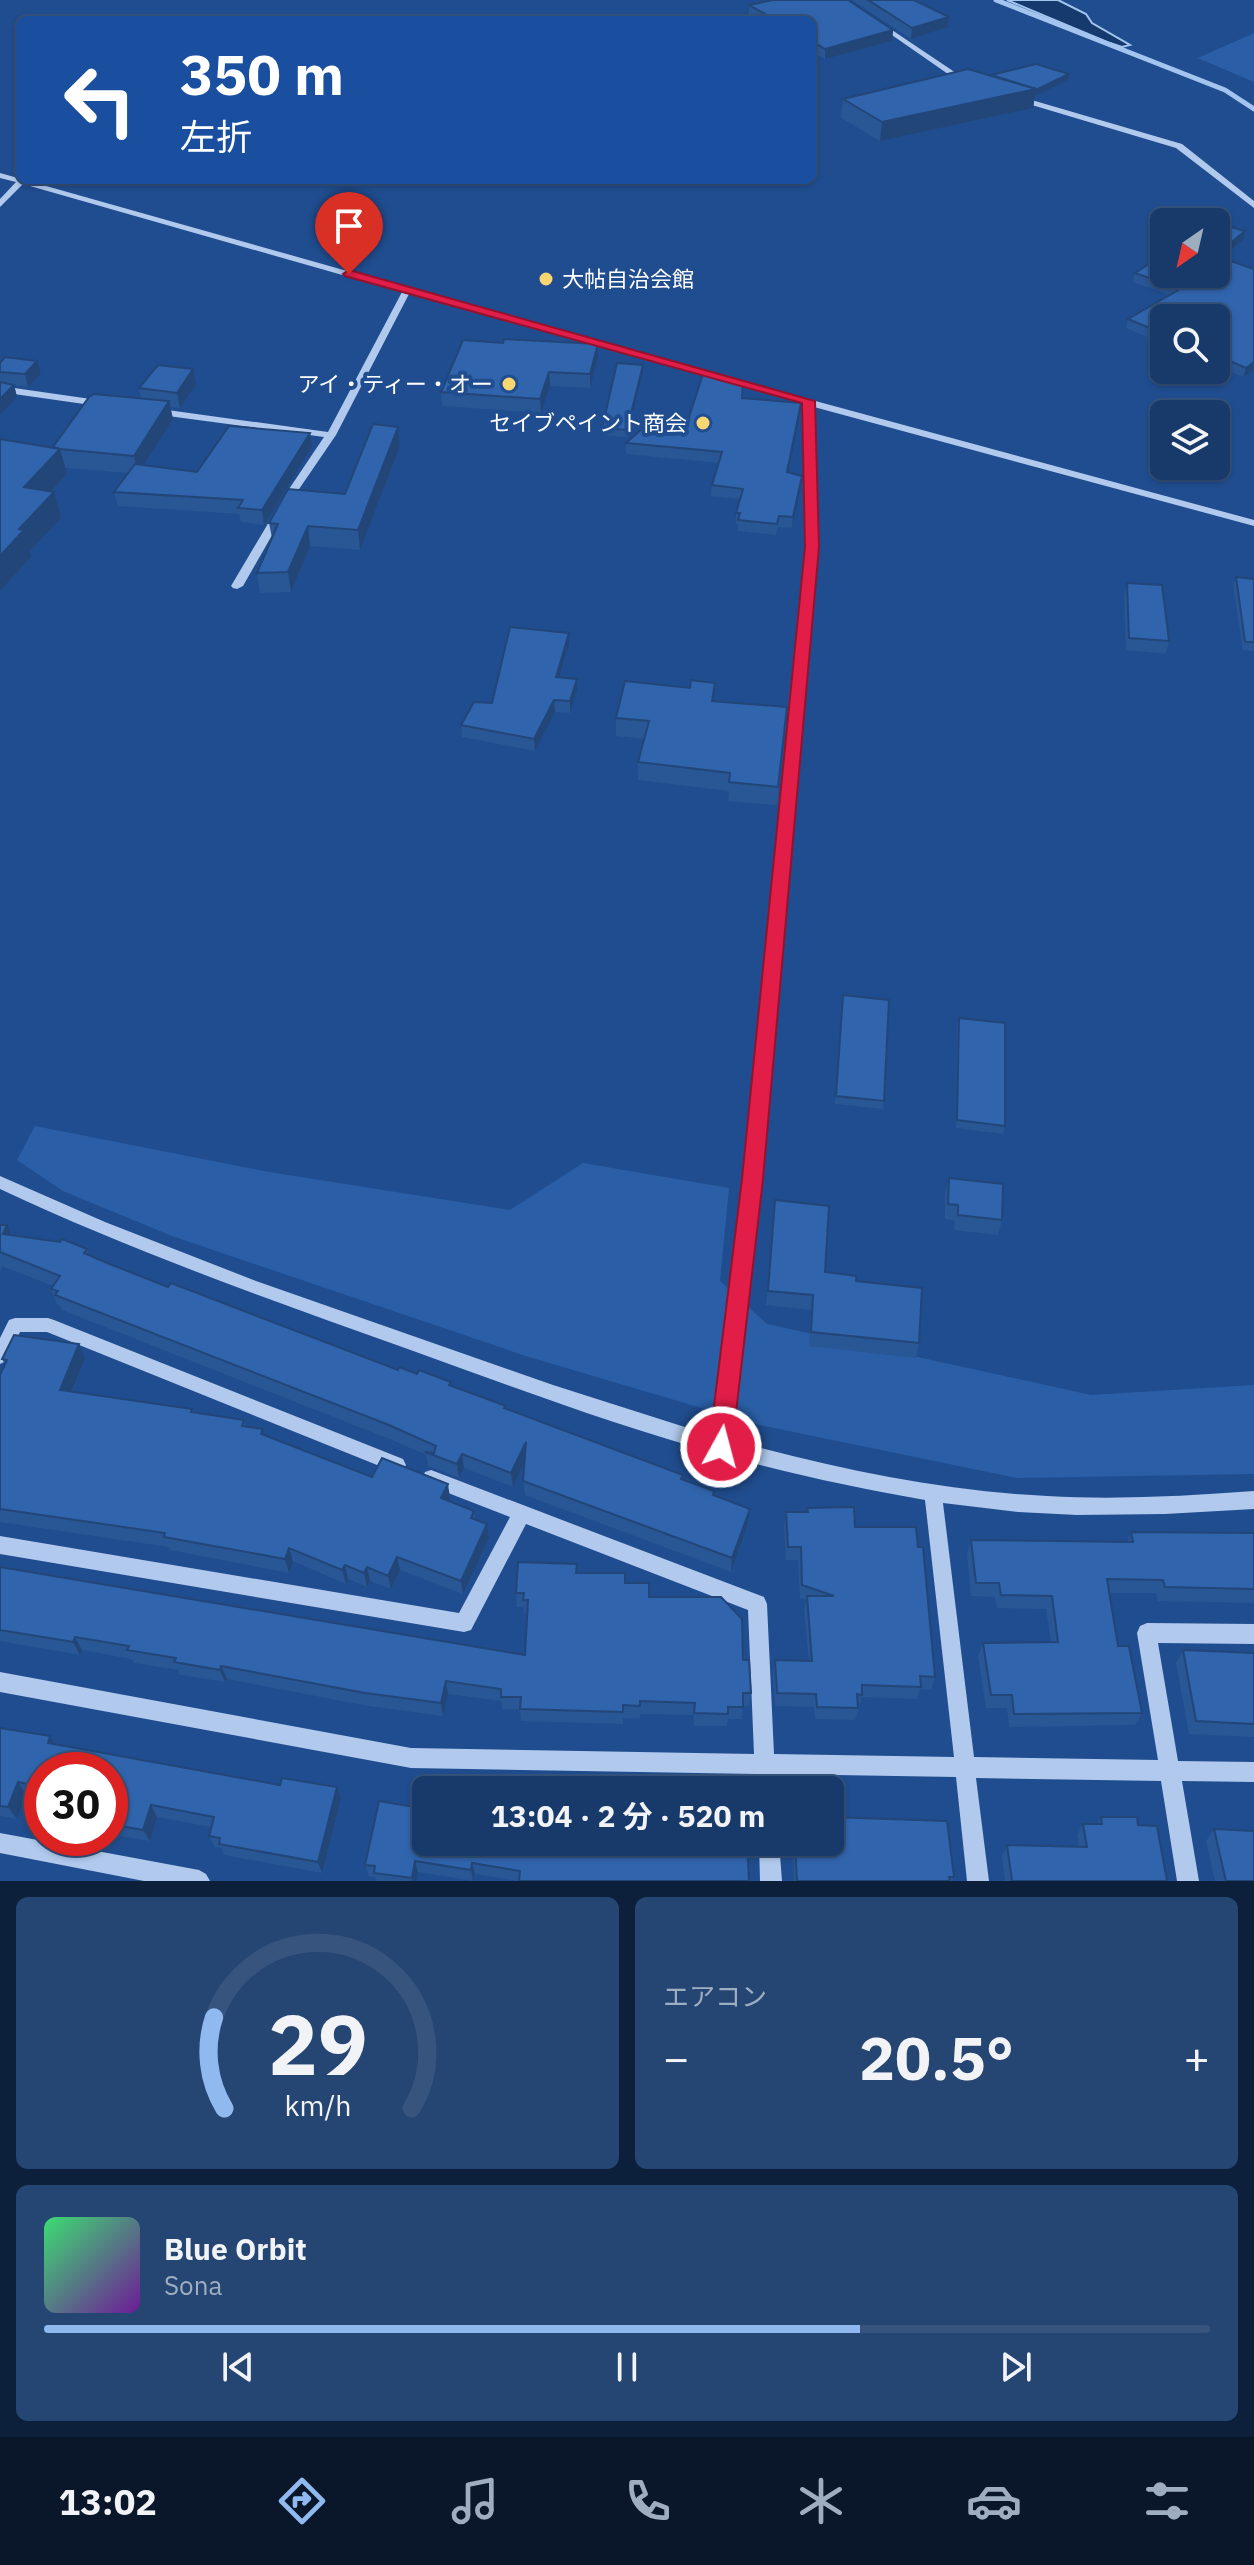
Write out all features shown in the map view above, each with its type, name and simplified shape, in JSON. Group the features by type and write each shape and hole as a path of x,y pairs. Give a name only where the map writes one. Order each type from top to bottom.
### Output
{"street":[{"path":"871,18 943,69 969,83"},
{"path":"1002,94 1179,146 1254,205"},
{"path":"0,204 18,184"},
{"path":"27,184 1254,523"},
{"path":"237,586 290,495 331,435 407,290"},
{"path":"0,389 113,405"},
{"path":"721,1447 754,1164 812,547 809,401"},
{"path":"144,410 331,435"},
{"path":"0,1182 77,1219 190,1264 454,1358 721,1447 826,1473 1016,1503 1108,1508 1254,1500"},
{"path":"0,1356 15,1325 48,1325 521,1515 757,1604 765,1776"},
{"path":"933,1492 978,1881"},
{"path":"0,1545 464,1623 521,1515"},
{"path":"1188,1881 1167,1769 1147,1633 1254,1634"},
{"path":"0,1682 411,1758 1254,1772"},
{"path":"0,1843 199,1881"},
{"path":"770,1856 771,1881"}],"shaded area":[{"path":"1007,0 1058,0 1086,14 1092,23 1130,45 1122,47 1107,42"},
{"path":"1254,33 1254,82 1198,58"},
{"path":"35,1126 269,1172 510,1210 583,1163 729,1188 720,1281 767,1324 1091,1395 1254,1385 1254,1474 1017,1478 759,1425 529,1357 172,1236 63,1191 17,1160"}],"building":[{"path":"773,0 848,0 893,30 825,49 816,43 816,16 769,16 749,5"},
{"path":"868,0 914,0 949,17 912,28"},
{"path":"1036,64 1069,74 1036,90 991,75"},
{"path":"968,69 1036,89 882,122 843,99"},
{"path":"1230,227 1245,231 1230,243"},
{"path":"1230,261 1254,269 1254,362 1246,368 1230,361 1230,304 1154,304 1180,289 1177,288 1230,288"},
{"path":"1150,263 1150,278 1135,273"},
{"path":"1150,306 1150,328 1128,319"},
{"path":"504,339 598,344 590,374 549,372 540,399 441,392 463,340 503,343"},
{"path":"5,357 37,361 25,374 0,372 0,363"},
{"path":"617,363 643,365 627,430 602,428"},
{"path":"158,365 193,369 177,393 139,388"},
{"path":"704,371 743,382 742,398 801,403 787,472 802,476 793,517 779,516 777,524 738,520 740,513 736,513 743,489 712,485 722,452 626,443 659,414 689,417"},
{"path":"0,382 14,385 0,399"},
{"path":"94,394 169,401 134,456 53,447"},
{"path":"373,424 398,427 358,530 308,526 288,572 257,573 278,524 269,523 288,489 345,494"},
{"path":"229,426 310,433 262,510 238,508 243,500 114,492 135,464 197,472"},
{"path":"0,439 60,449 24,487 54,492 19,529 24,530 0,556"},
{"path":"1236,577 1254,579 1254,642 1245,642"},
{"path":"1127,583 1162,585 1169,641 1129,638"},
{"path":"510,627 569,633 556,677 577,679 570,701 554,700 534,739 461,725 474,702 492,703"},
{"path":"691,680 715,683 712,701 787,707 778,787 729,782 730,773 638,762 649,721 616,718 625,681 690,688"},
{"path":"843,995 889,1000 884,1101 836,1096"},
{"path":"959,1018 1005,1023 1005,1126 957,1120"},
{"path":"949,1178 1003,1184 1002,1220 958,1215 958,1205 948,1204"},
{"path":"775,1200 829,1206 825,1272 856,1276 856,1281 922,1288 919,1343 811,1332 813,1295 768,1291"},
{"path":"0,1225 7,1225 3,1234 60,1242 62,1239 87,1249 84,1253 168,1287 171,1283 398,1370 399,1367 417,1374 419,1370 506,1406 504,1408 683,1475 681,1479 750,1509 732,1558 523,1481 526,1442 511,1473 462,1454 457,1464 425,1452 434,1453 436,1446 389,1425 55,1295 58,1291 51,1289 60,1276 0,1252"},
{"path":"14,1335 79,1344 60,1390 192,1409 191,1412 244,1420 242,1426 263,1429 261,1434 372,1477 382,1458 448,1484 441,1498 474,1511 471,1518 487,1524 461,1581 397,1557 388,1576 367,1567 364,1573 345,1565 342,1570 289,1548 285,1559 164,1537 165,1533 0,1509 0,1375 7,1360 2,1359"},
{"path":"854,1507 855,1527 916,1527 918,1547 923,1547 935,1677 920,1676 921,1687 862,1685 862,1695 857,1694 858,1708 817,1707 816,1694 777,1693 775,1660 812,1661 807,1596 834,1596 802,1585 801,1547 788,1547 786,1512 808,1512 807,1508"},
{"path":"1131,1532 1254,1533 1254,1589 1165,1587 1163,1580 1107,1579 1118,1646 1129,1646 1142,1713 1014,1714 1012,1695 991,1695 983,1643 1058,1642 1052,1596 1001,1595 999,1583 976,1583 971,1540 1133,1542"},
{"path":"518,1562 577,1564 576,1573 625,1573 625,1583 649,1583 649,1597 721,1597 742,1619 743,1660 749,1660 751,1693 743,1693 743,1707 728,1707 728,1714 694,1713 695,1703 640,1701 640,1706 623,1705 623,1712 520,1709 521,1697 501,1697 501,1689 446,1681 441,1703 365,1693 221,1666 220,1670 174,1662 176,1658 127,1650 129,1646 75,1637 73,1642 0,1630 0,1567 525,1655 528,1600 523,1600 524,1593 516,1593"},
{"path":"1183,1650 1254,1653 1254,1724 1196,1721"},
{"path":"0,1728 50,1736 48,1743 98,1752 24,1752 24,1783 18,1782 8,1807 0,1806"},
{"path":"128,1757 280,1785 282,1778 337,1787 318,1862 219,1844 220,1838 209,1836 214,1817 151,1805 143,1830 128,1827"},
{"path":"379,1801 412,1807 412,1856 748,1856 749,1881 519,1881 520,1871 472,1863 471,1870 415,1861 412,1878 374,1873 375,1866 365,1865"},
{"path":"844,1817 947,1821 954,1877 949,1877 950,1881 797,1881 796,1856 844,1856"},
{"path":"1101,1817 1137,1817 1138,1825 1157,1826 1167,1881 1012,1881 1007,1845 1087,1847 1083,1824 1102,1824"},
{"path":"1214,1829 1254,1831 1254,1881 1226,1881"}],"waterway":[{"path":"996,0 1225,90 1254,109"}],"place":[{"name":"大帖自治会館","path":"546,279"},
{"name":"アイ・ティー・オー","path":"509,384"},
{"name":"セイブペイント商会","path":"703,423"}],"route":[{"path":"349,274 809,401 812,547 752,1179 721,1447"}]}
